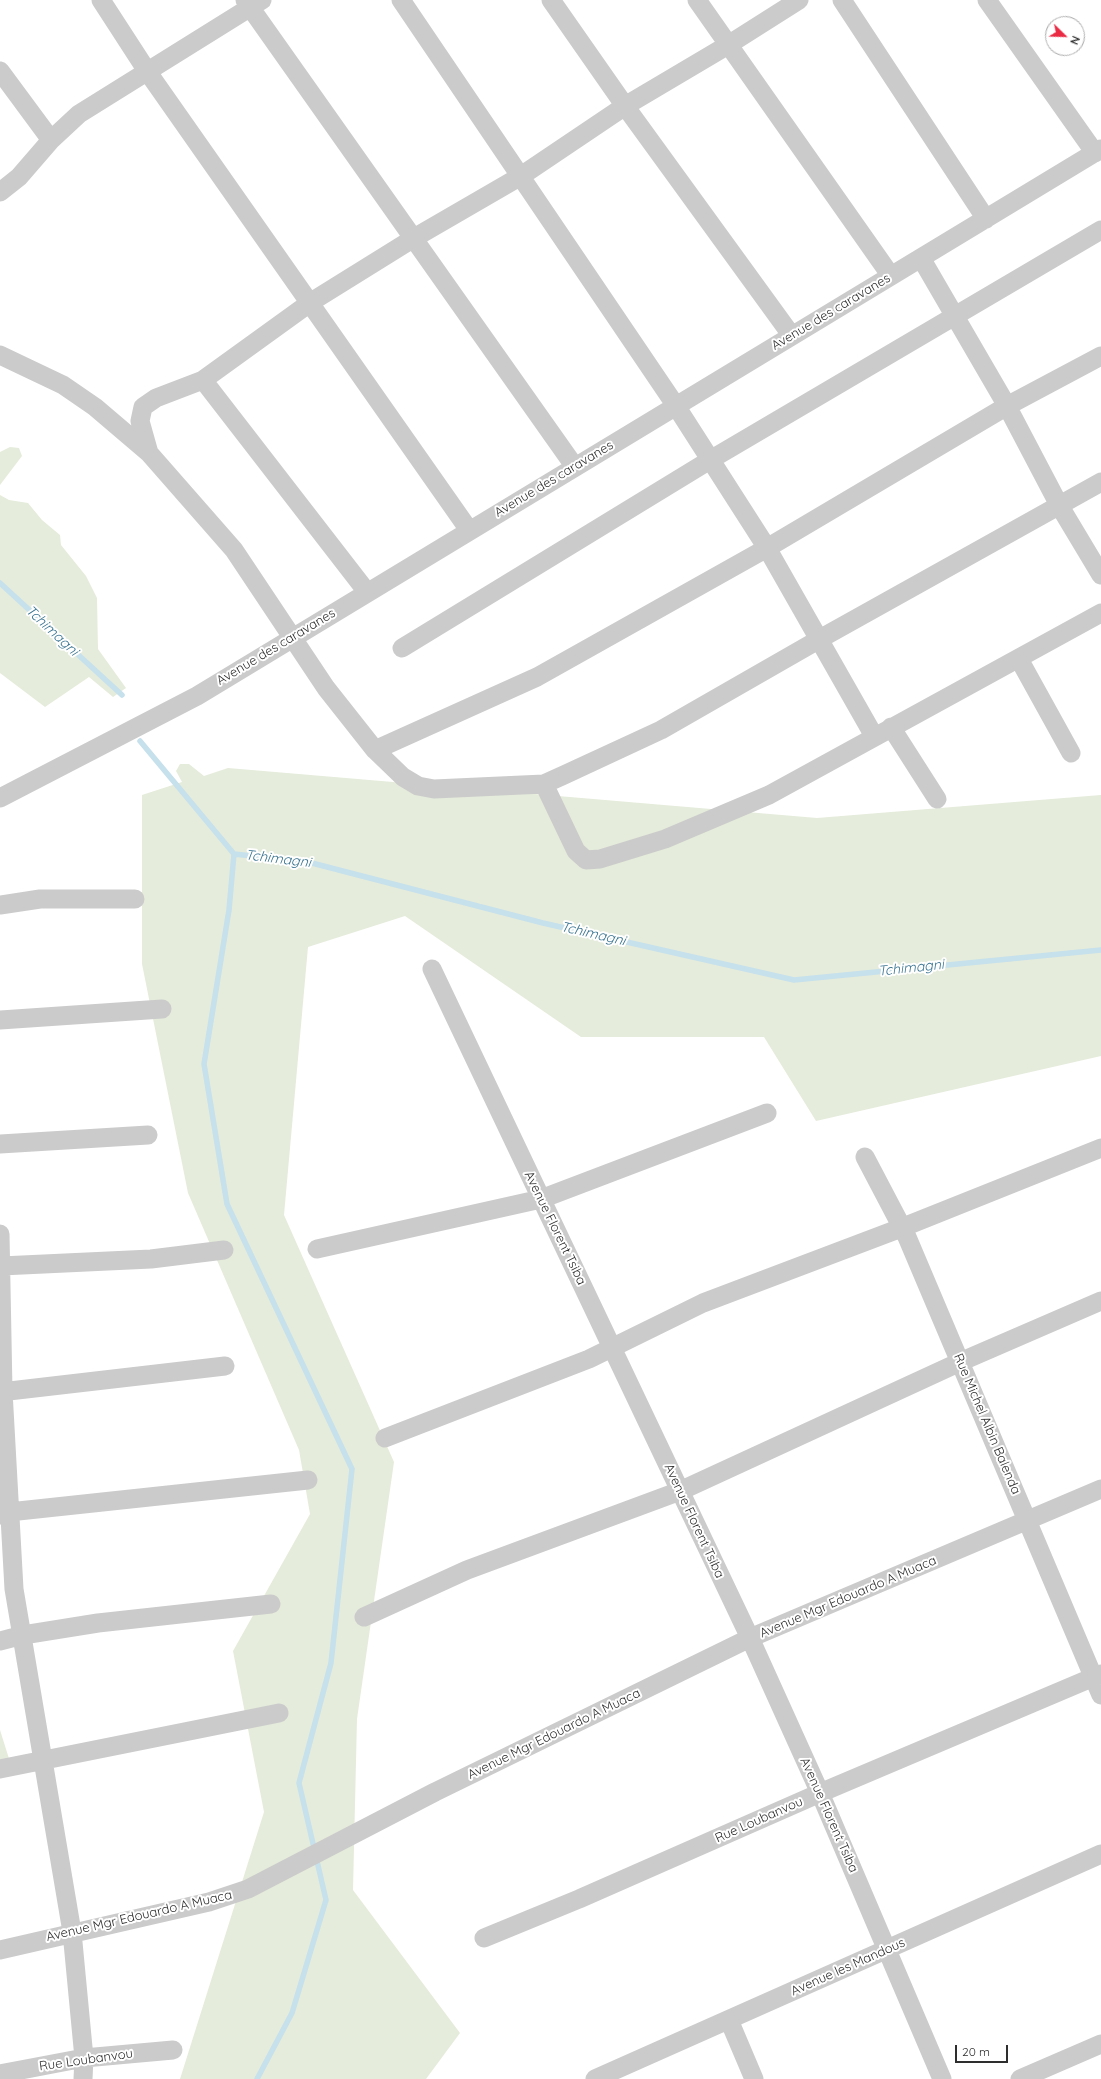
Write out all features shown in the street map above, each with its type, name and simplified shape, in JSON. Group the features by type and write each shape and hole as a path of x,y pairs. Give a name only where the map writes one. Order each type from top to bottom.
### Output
{"street":[{"path":"101,0 147,71 311,302 469,530"},
{"path":"401,0 676,406 767,548 874,736"},
{"path":"551,0 625,106 792,336"},
{"path":"697,0 891,276"},
{"path":"149,453 140,421 143,407 156,398 202,380 311,302 414,238 521,176 625,106 728,45 799,0"},
{"path":"842,0 986,219"},
{"path":"987,0 1098,151"},
{"path":"0,192 20,177 51,140 79,114 252,2 414,238 575,467"},
{"path":"0,72 51,140"},
{"name":"Avenue des caravanes","path":"0,798 197,696 292,637 1098,151"},
{"path":"402,648 710,460 1101,230"},
{"path":"921,258 1007,406 1059,505 1101,575"},
{"path":"0,355 63,385 95,407 149,453 234,550 326,688 375,750 403,777 418,786 434,789 466,789 544,784 661,730 820,639 1101,482"},
{"path":"375,750 537,677 767,548 1007,406 1101,356"},
{"path":"202,380 367,592"},
{"path":"544,784 576,851 586,860 600,859 665,839 769,795 874,736 1101,613"},
{"path":"1020,658 1071,753"},
{"path":"891,727 937,799"},
{"path":"0,905 40,899 135,900"},
{"name":"Avenue Florent Tsiba","path":"432,969 750,1638 820,1793 942,2079"},
{"path":"0,1020 162,1009"},
{"path":"317,1249 541,1200 767,1113"},
{"path":"0,1144 148,1135"},
{"path":"385,1438 588,1359 703,1303 901,1228 1101,1148"},
{"name":"Rue Michel Albin Balenda","path":"865,1157 901,1228 960,1362 1027,1520 1097,1675 1101,1695"},
{"path":"83,2079 84,2058 72,1932 42,1761 23,1635 14,1589 5,1514 0,1251 151,1259 224,1250"},
{"path":"364,1617 467,1570 680,1491 960,1362 1101,1301"},
{"path":"2,1392 225,1366"},
{"path":"5,1514 308,1480"},
{"name":"Avenue Mgr Edouardo A Muaca","path":"0,1950 72,1932 209,1902 248,1889 435,1792 750,1638 1101,1489"},
{"path":"0,1641 23,1635 98,1623 271,1604"},
{"name":"Rue Loubanvou","path":"484,1938 579,1899 820,1793 1097,1675"},
{"path":"0,1769 279,1713"},
{"name":"Avenue les Mandous","path":"595,2079 1101,1854"},
{"path":"729,2020 754,2079"},
{"path":"1020,2079 1101,2044"},
{"name":"Rue Loubanvou","path":"0,2074 84,2058 173,2050"}],"green space":[{"path":"10,447 19,448 22,456 0,485 0,452"},
{"path":"0,495 9,500 28,503 42,520 60,535 61,545 86,576 97,598 98,649 126,688 113,697 89,677 45,707 0,673"},
{"path":"180,764 189,764 204,776 228,768 817,818 1101,795 1101,1056 816,1121 764,1037 581,1037 405,916 308,947 284,1215 394,1462 357,1719 353,1890 460,2033 426,2079 180,2079 264,1812 233,1651 310,1514 299,1450 188,1193 142,964 142,795 182,782 176,771"},
{"path":"0,1730 11,1765 0,1767"}],"waterway":[{"name":"Tchimagni","path":"0,583 122,695"},
{"name":"Tchimagni","path":"140,741 234,854 308,862 543,923 794,980 1101,950"},
{"path":"234,854 229,910 204,1064 227,1204 352,1469 331,1663 299,1783 326,1900 292,2013 257,2079"}]}
